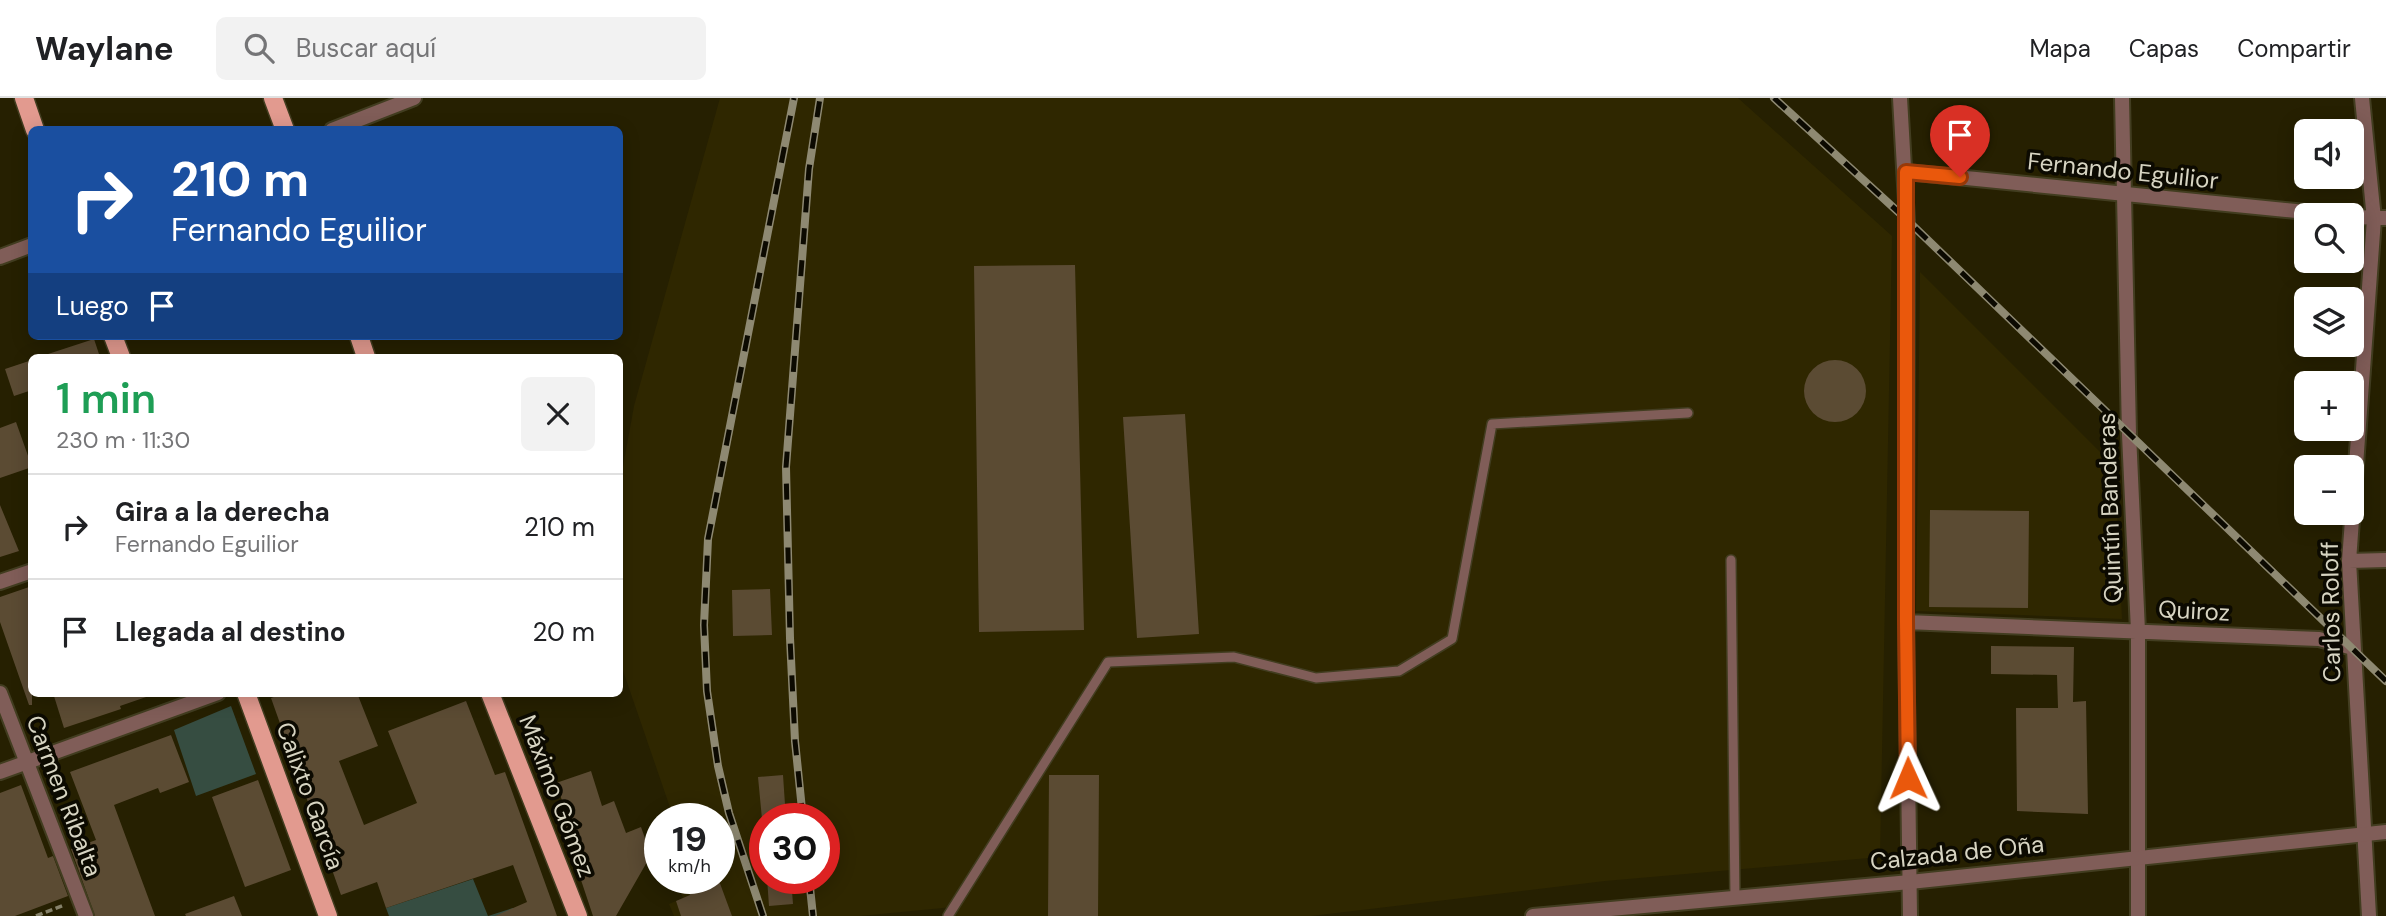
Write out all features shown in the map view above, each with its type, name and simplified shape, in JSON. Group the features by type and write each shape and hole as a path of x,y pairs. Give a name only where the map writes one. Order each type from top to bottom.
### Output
{"main road":[{"path":"23,98 34,126"},
{"path":"273,98 284,126"},
{"name":"Calixto García","path":"247,697 328,916"},
{"name":"Máximo Gómez","path":"492,697 578,916"}],"street":[{"path":"342,126 414,98"},
{"path":"1900,98 1906,172 1906,622 1910,916"},
{"name":"Quintín Banderas","path":"2122,98 2129,434 2138,631 2138,916"},
{"name":"Carlos Roloff","path":"2362,98 2380,219 2349,561 2369,916"},
{"name":"Fernando Eguilior","path":"1906,172 2294,211"},
{"path":"0,257 28,246"},
{"path":"2349,561 2386,560"},
{"path":"0,582 28,572"},
{"name":"Quiroz","path":"1906,622 2319,639 2353,648"},
{"name":"Carmen Ribalta","path":"0,693 86,916"},
{"path":"0,772 207,697"},
{"name":"Calzada de Oña","path":"1533,916 1910,882 2386,832"}],"lane":[{"path":"948,916 1108,662 1234,657 1316,678 1399,671 1452,639 1492,424 1688,413"},
{"path":"1731,560 1735,898"}],"path":[{"path":"36,916 79,899"}],"shaded area":[{"path":"720,98 1738,98 1892,236 1880,857 1605,881 1311,916 955,916 953,907 860,916 674,916 669,904 683,898 681,894 735,894 735,803 668,803 623,671 623,466 634,406"},
{"path":"1920,272 2115,467 2122,619 1916,611"}],"green space":[{"path":"231,706 256,774 196,796 174,730"},
{"path":"473,879 488,916 389,916 386,908"},
{"path":"513,908 517,916 488,916"}],"building":[{"path":"1075,265 1084,630 979,632 974,266"},
{"path":"94,340 99,354 48,354"},
{"path":"1835,360 1857,369 1866,391 1857,413 1835,422 1813,413 1804,391 1813,369"},
{"path":"28,361 28,391 14,396 5,369"},
{"path":"1185,414 1199,634 1137,638 1123,417"},
{"path":"16,422 28,456 28,468 0,478 0,428"},
{"path":"0,505 19,551 0,557"},
{"path":"1930,510 2029,511 2028,608 1929,607"},
{"path":"28,587 28,697 32,697 32,705 29,705 0,622 0,597"},
{"path":"770,589 772,635 733,636 732,590"},
{"path":"1991,646 2074,647 2073,702 2086,701 2088,814 2017,811 2016,708 2058,708 2057,675 1991,674"},
{"path":"54,697 146,697 120,706 121,709 64,728"},
{"path":"359,697 378,746 339,761 364,825 417,803 388,731 466,701 495,775 505,772 557,916 495,916 527,902 513,865 386,908 377,882 341,895 271,698"},
{"path":"171,735 189,782 160,793 158,788 114,805 155,916 95,916 71,849 96,840 70,772"},
{"path":"591,771 602,806 614,801 626,833 641,827 644,835 644,867 616,916 593,916 561,820 568,818 556,783"},
{"path":"783,775 785,803 760,803 758,777"},
{"path":"1049,775 1099,775 1098,916 1048,916"},
{"path":"258,780 291,870 245,887 212,797"},
{"path":"21,785 48,858 53,856 68,896 15,916 0,916 0,793"},
{"path":"724,894 732,916 681,916 676,901 690,895"},
{"path":"768,894 792,894 793,904 769,906"},
{"path":"234,896 242,916 185,914"}],"railway":[{"path":"763,916 729,813 718,766 707,691 704,625 708,539 794,98"},
{"path":"801,803 790,638 786,467 809,169 820,98"},
{"path":"1774,98 1907,220 2386,681"},
{"path":"811,894 813,916"}],"route":[{"path":"1908,778 1906,172 1960,177"}]}
